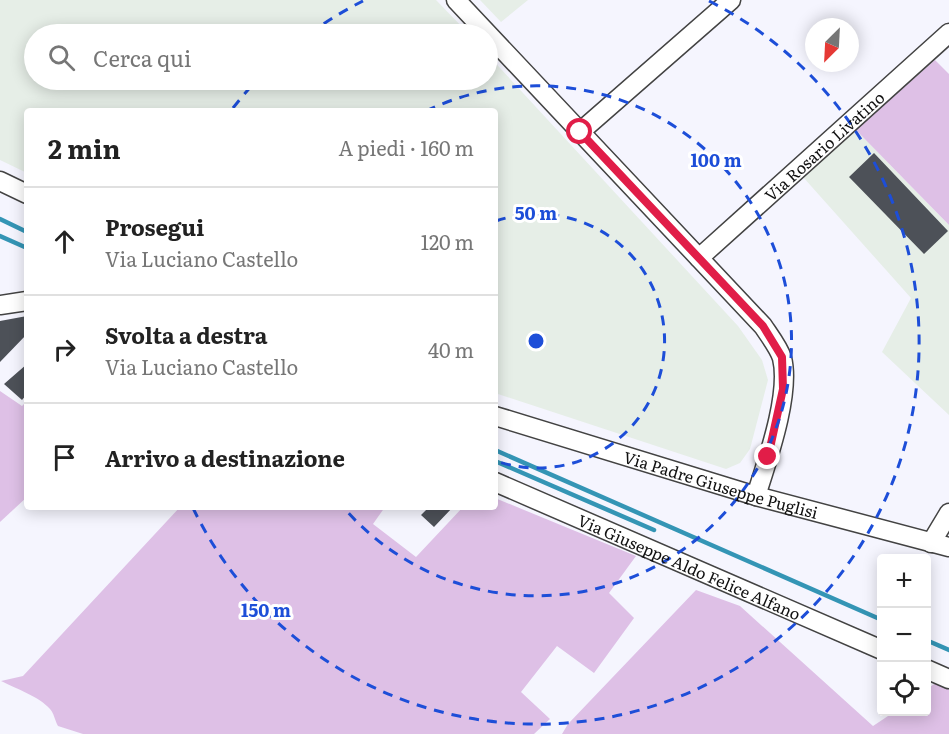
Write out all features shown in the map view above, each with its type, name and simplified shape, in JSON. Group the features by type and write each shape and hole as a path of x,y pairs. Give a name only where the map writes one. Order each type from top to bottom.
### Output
{"street":[{"path":"456,0 479,24"},
{"path":"580,132 731,0"},
{"name":"Via Rosario Livatino","path":"699,258 949,33"},
{"path":"498,45 763,326 782,357 783,389 768,457 756,496"},
{"path":"0,181 24,193"},
{"path":"0,305 24,301"},
{"name":"Via Padre Giuseppe Puglisi","path":"498,417 756,496 940,545"},
{"name":"Via Giuseppe Aldo Felice Alfano","path":"498,483 877,648"},
{"path":"940,545 949,513"},
{"path":"931,671 949,679"}],"shaded area":[{"path":"0,0 436,0 459,24 24,24 24,90 498,90 498,66 738,326 762,360 768,380 750,449 740,463 726,469 498,394 498,108 24,108 24,172 0,160"},
{"path":"480,0 528,0 501,22"},
{"path":"935,60 949,74 949,225 856,130"},
{"path":"856,130 949,225 949,415 882,352 911,298 803,177"},
{"path":"0,391 22,406 24,404 24,500 0,522"},
{"path":"498,499 636,556 609,593 634,618 594,673 557,646 521,692 550,719 534,734 83,734 58,726 53,713 46,705 1,681 23,676 177,510 383,510 373,524 416,557 460,510 498,510"},
{"path":"696,590 740,606 873,726 888,716 931,716 931,686 937,682 949,687 949,734 562,734 568,724"}],"building":[{"path":"874,153 948,231 924,254 849,177"},
{"path":"24,317 24,337 0,362 0,321"},
{"path":"24,367 24,398 22,400 4,384"},
{"path":"426,510 450,510 434,527 421,515"}],"railway":[{"path":"0,219 24,231"},
{"path":"0,236 24,247"},
{"path":"498,451 877,618"},
{"path":"498,462 654,530"},
{"path":"931,642 949,650"}],"route":[{"path":"580,132 763,326 782,357 783,389 768,457"}]}
